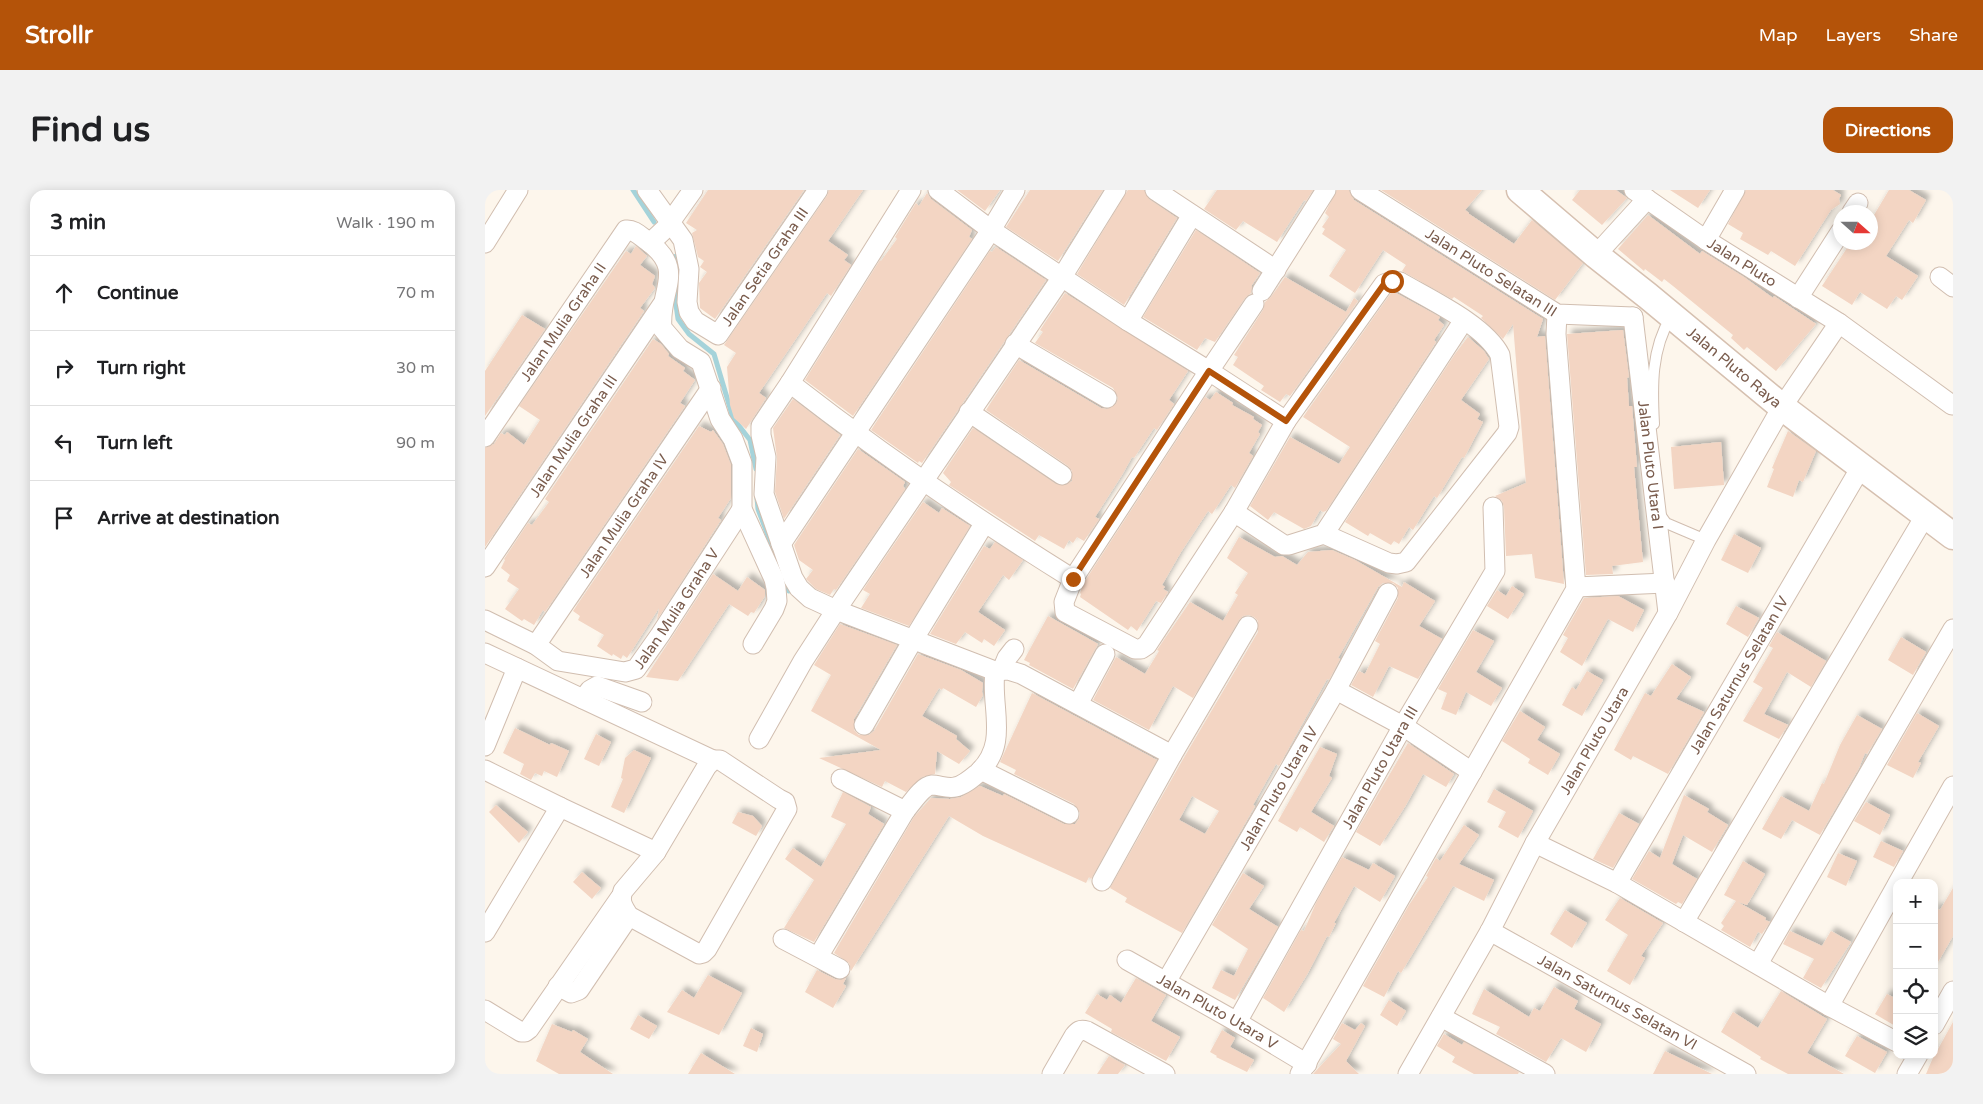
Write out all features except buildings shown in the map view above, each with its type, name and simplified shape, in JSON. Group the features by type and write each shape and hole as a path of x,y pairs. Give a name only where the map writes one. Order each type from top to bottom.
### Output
{"street":[{"path":"485,243 517,190"},
{"path":"647,190 670,223"},
{"path":"693,190 670,223 650,242 667,261 669,282 663,305 662,328 680,349 701,362 720,419 733,439 742,462 742,509 774,579 777,601 753,644"},
{"name":"Jalan Setia Graha III","path":"670,223 683,240 686,253 689,269 687,302 689,312 695,321 718,335 818,190"},
{"path":"911,190 791,383 761,426 766,457 764,494 793,578 799,588 810,598 913,640 999,671 1008,670 1021,674 1172,755"},
{"path":"938,190 991,230 1128,321 1286,421"},
{"path":"781,544 991,230 1015,190"},
{"path":"759,739 803,661 836,610 1062,276 1116,190"},
{"path":"1155,190 1276,270"},
{"path":"1324,534 1389,563 1406,562 1507,433 1509,427 1500,355 1495,345 1464,320 1400,282 1392,281 1384,284 1286,421 1234,512 1147,645 1141,649 1135,649 1065,612 1063,606 1073,579 1276,270 1326,190"},
{"name":"Jalan Pluto Selatan III","path":"1360,190 1557,314 1634,320"},
{"name":"Jalan Pluto Raya","path":"1521,190 1596,255 1648,296 1666,325 1782,407 1953,536"},
{"path":"1706,240 1735,190"},
{"path":"1596,255 1641,195"},
{"name":"Jalan Pluto","path":"1641,195 1706,240 1839,323 1952,405"},
{"path":"1128,321 1193,215"},
{"name":"Jalan Mulia Graha II","path":"485,437 626,230 633,230 650,242"},
{"path":"1798,298 1833,243"},
{"path":"1634,320 1648,296"},
{"name":"Jalan Mulia Graha III","path":"485,567 663,305"},
{"path":"1304,1069 1576,587 1556,334 1557,314"},
{"path":"1234,512 1284,545 1324,534 1464,320"},
{"name":"Jalan Pluto Utara I","path":"1634,320 1668,614"},
{"path":"1782,407 1839,323"},
{"path":"1015,344 1107,398"},
{"path":"791,383 855,433 923,482 984,524 1073,579"},
{"name":"Jalan Mulia Graha IV","path":"536,645 711,388"},
{"name":"Jalan Pluto Utara","path":"1408,1074 1490,930 1535,843 1668,614 1707,540 1782,407"},
{"path":"969,412 1062,475"},
{"name":"Jalan Saturnus Selatan IV","path":"1617,883 1861,467"},
{"name":"Jalan Pluto Utara III","path":"1237,1022 1403,726 1495,571 1493,507"},
{"name":"Jalan Mulia Graha V","path":"536,645 558,661 625,672 636,670 742,509"},
{"path":"1684,922 1925,516"},
{"path":"864,726 913,640 984,524"},
{"path":"1576,587 1665,583"},
{"name":"Jalan Pluto Utara IV","path":"1166,982 1336,690 1388,592"},
{"path":"485,620 536,645"},
{"path":"1101,881 1248,626"},
{"path":"1758,964 1953,628"},
{"path":"818,957 905,811 927,786 955,787 972,778 991,757 997,735 993,680 1014,649"},
{"path":"485,653 713,760 720,760 785,802 787,809 703,953 699,954 629,916 620,898"},
{"path":"1078,704 1105,654"},
{"path":"485,746 517,668"},
{"path":"583,699 590,690 597,686 643,702"},
{"path":"1336,690 1403,726 1471,772"},
{"path":"485,1010 521,1032 525,1032 529,1028 623,891 656,852 713,760"},
{"path":"485,770 656,852"},
{"path":"981,770 1069,814"},
{"path":"841,779 905,811"},
{"path":"1900,879 1953,786"},
{"path":"485,932 560,807"},
{"path":"1535,843 1617,883 1829,1006 1893,1040"},
{"path":"1829,1006 1893,891"},
{"path":"558,986 571,993 579,990 629,916"},
{"name":"Jalan Saturnus Selatan VI","path":"1490,930 1746,1074"},
{"path":"783,939 839,969"},
{"name":"Jalan Pluto Utara V","path":"1127,960 1237,1022 1304,1069"},
{"path":"1938,1018 1953,991"},
{"path":"1441,1017 1545,1074"},
{"path":"1052,1074 1074,1036 1078,1031 1082,1030 1165,1074"},
{"path":"1907,1074 1915,1059"}],"lane":[{"path":"1666,325 1653,364 1653,417 1658,510 1660,517 1666,523 1707,540"}],"waterway":[{"path":"633,190 654,222"},
{"path":"676,256 677,275"},
{"path":"677,284 675,298 678,319 689,334 714,354 733,418 750,440 756,469"},
{"path":"757,498 758,509 789,591"}],"route":[{"path":"1073,579 1209,371 1286,421 1384,284 1392,281"}]}
